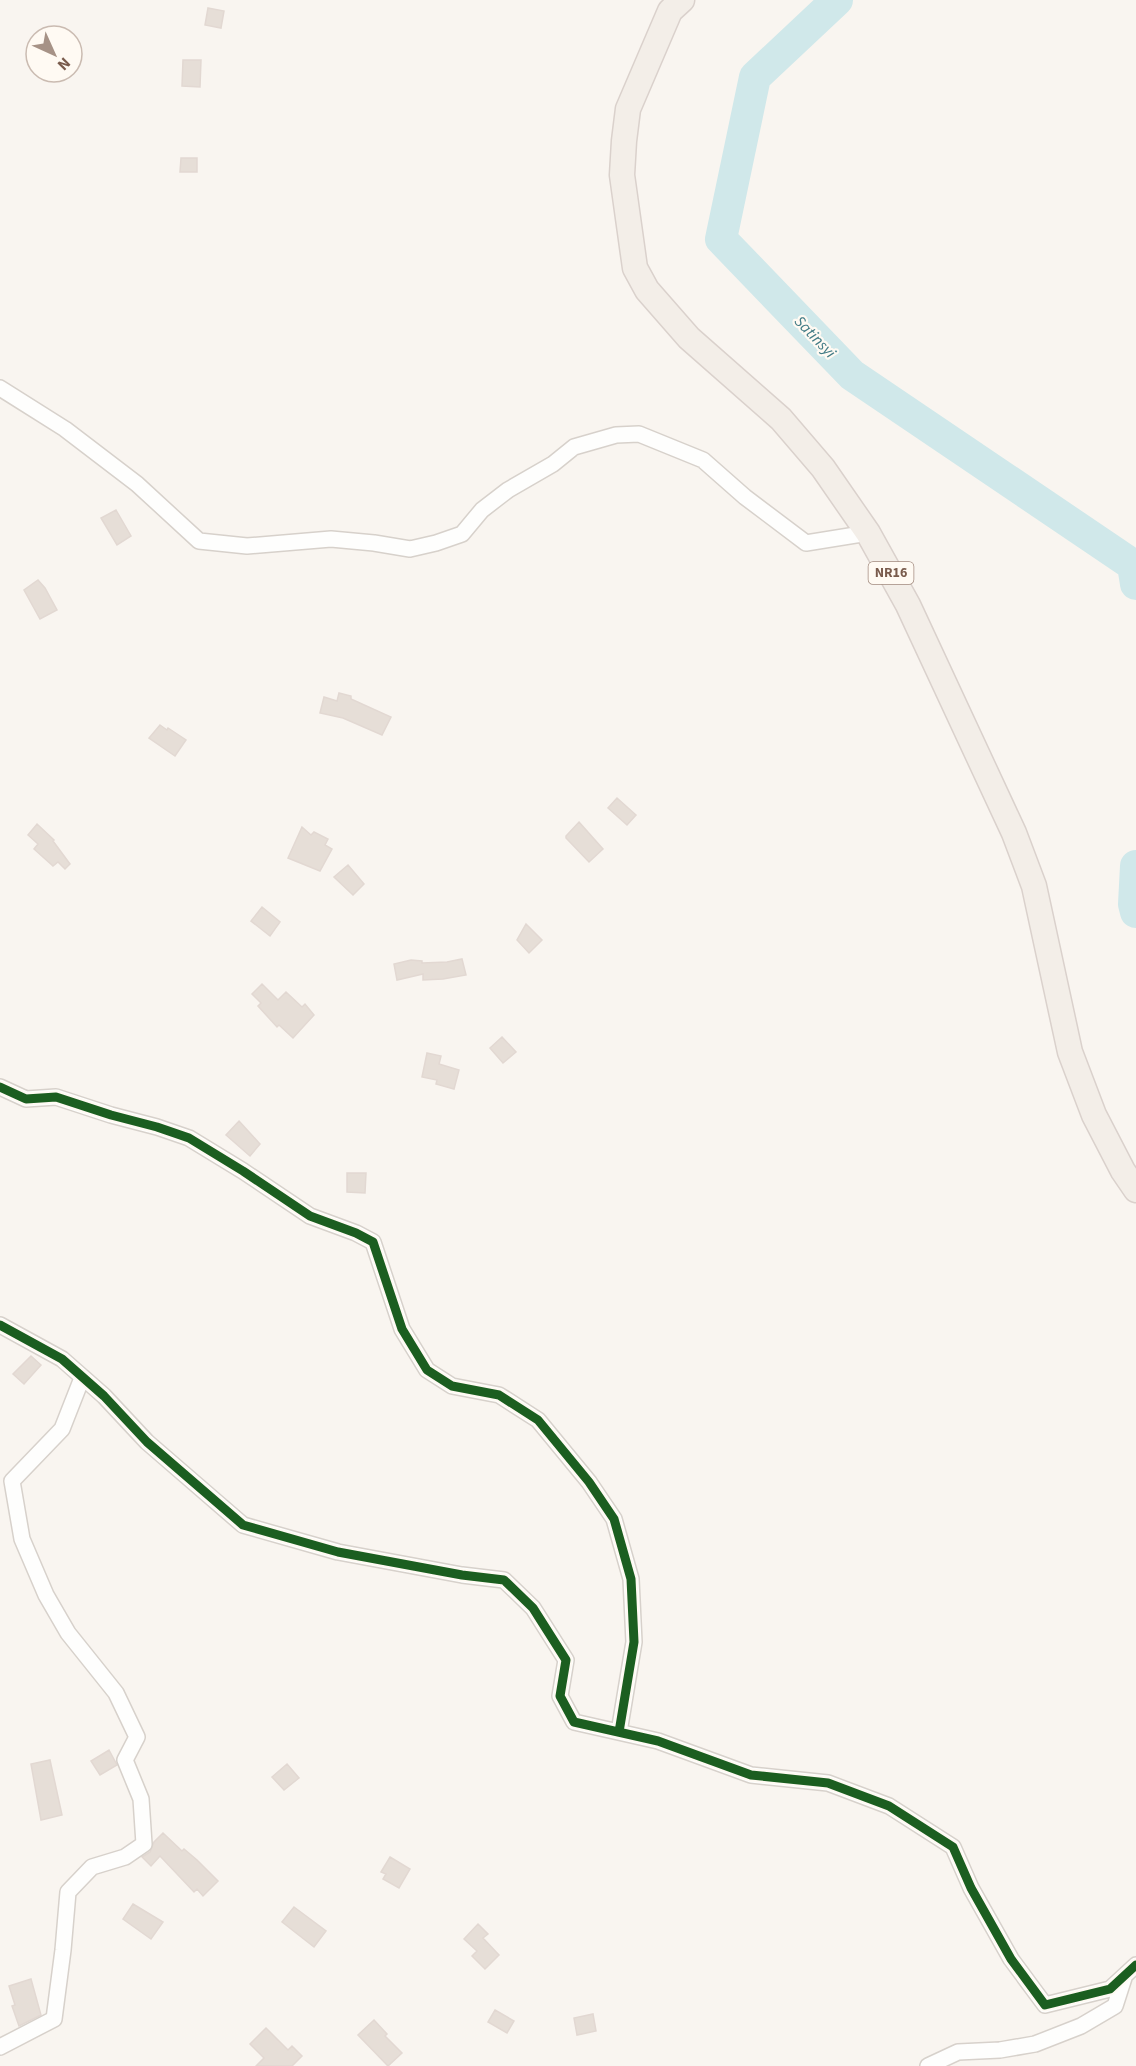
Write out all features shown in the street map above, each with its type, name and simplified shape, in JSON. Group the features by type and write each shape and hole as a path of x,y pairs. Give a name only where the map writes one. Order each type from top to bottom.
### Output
{"main road":[{"name":"NR16","path":"676,6 628,109 622,175 635,268 647,290 689,338 781,419 823,468 868,532 908,605 1014,833 1034,886 1070,1052 1094,1115 1123,1171 1136,1190"}],"street":[{"path":"0,388 65,429 137,484 199,541 247,546 331,539 410,549 436,543 462,534 482,510 500,496 553,464 574,447 616,435 639,434 703,460 745,497 806,543 868,532"},
{"path":"0,1087 26,1099 56,1097 189,1138 310,1216 356,1233 373,1242 402,1329 427,1370 452,1386 499,1395 538,1420 589,1482 614,1519 631,1579 634,1642 619,1732"},
{"path":"0,1325 62,1359 104,1396 147,1442 243,1525 338,1552 462,1575 504,1580 533,1608 566,1660 560,1696 574,1722 658,1742 751,1775 828,1783 889,1806 952,1847 971,1888 1011,1959 1045,2005 1110,1989 1131,1969"},
{"path":"0,2047 54,2019 68,1892 92,1867 125,1857 144,1844 141,1799 125,1760 137,1737 116,1693 68,1633 46,1595 22,1539 12,1481 62,1430 82,1378"},
{"path":"928,2066 958,2052 1000,2050 1035,2044 1081,2025 1115,2006 1131,1969"}],"building":[{"path":"208,8 224,11 221,28 205,25"},
{"path":"183,60 201,60 200,87 182,86"},
{"path":"181,158 197,158 197,172 180,172"},
{"path":"116,510 131,536 117,545 101,518"},
{"path":"38,580 57,610 40,619 24,590"},
{"path":"339,693 351,696 351,699 391,717 382,735 343,718 320,713 324,697 337,701"},
{"path":"160,725 186,740 175,756 149,738"},
{"path":"617,798 636,815 627,825 608,808"},
{"path":"579,822 603,849 589,862 566,838"},
{"path":"37,824 54,840 70,864 65,869 58,862 53,866 34,849 38,844 28,835"},
{"path":"302,827 311,835 314,832 328,839 325,845 332,849 320,871 288,858"},
{"path":"348,865 364,884 353,895 334,877"},
{"path":"262,907 280,922 270,936 251,921"},
{"path":"526,924 542,940 529,953 517,940"},
{"path":"462,959 466,975 423,980 423,974 397,980 394,964 411,960 422,961 422,963"},
{"path":"262,984 278,1000 286,992 302,1007 305,1004 314,1015 293,1038 279,1025 277,1027 258,1006 261,1003 252,994"},
{"path":"502,1037 516,1052 503,1063 490,1048"},
{"path":"427,1053 441,1056 439,1064 459,1070 454,1089 436,1084 437,1080 422,1077"},
{"path":"239,1121 260,1144 250,1156 226,1135"},
{"path":"347,1173 366,1173 365,1193 347,1192"},
{"path":"31,1356 41,1365 24,1384 13,1374"},
{"path":"109,1750 117,1765 100,1775 91,1761"},
{"path":"50,1760 62,1815 41,1820 31,1764"},
{"path":"287,1764 299,1778 284,1790 272,1777"},
{"path":"163,1833 182,1851 184,1849 197,1860 218,1881 203,1896 197,1889 194,1892 160,1856 151,1866 142,1857 150,1852 154,1842"},
{"path":"390,1857 410,1869 399,1888 383,1879 386,1874 381,1872"},
{"path":"133,1904 163,1922 151,1939 123,1919"},
{"path":"294,1907 326,1931 314,1947 282,1922"},
{"path":"478,1924 488,1934 483,1938 499,1955 485,1969 472,1956 477,1951 464,1939"},
{"path":"31,1979 41,2015 19,2026 12,2006 15,2005 9,1986"},
{"path":"495,2010 514,2021 507,2033 488,2022"},
{"path":"593,2014 596,2031 577,2035 574,2018"},
{"path":"374,2020 387,2034 385,2036 402,2053 388,2066 358,2035"},
{"path":"266,2028 288,2050 292,2046 302,2056 292,2066 256,2066 264,2058 250,2044"}],"waterway":[{"name":"Satinsyi","path":"837,0 755,77 721,239 852,375 1133,565 1136,584"},
{"name":"Satinsyi","path":"1136,866 1134,904 1136,912"}],"cycle path":[{"path":"0,1087 26,1099 56,1097 189,1138 310,1216 356,1233 373,1242 402,1329 427,1370 452,1386 499,1395 538,1420 589,1482 614,1519 631,1579 634,1642 619,1732"},
{"path":"0,1325 62,1359 104,1396 147,1442 243,1525 338,1552 462,1575 504,1580 533,1608 566,1660 560,1696 574,1722 658,1741 751,1775 828,1783 889,1806 953,1847 971,1888 1011,1959 1045,2005 1110,1989 1136,1965"}]}
